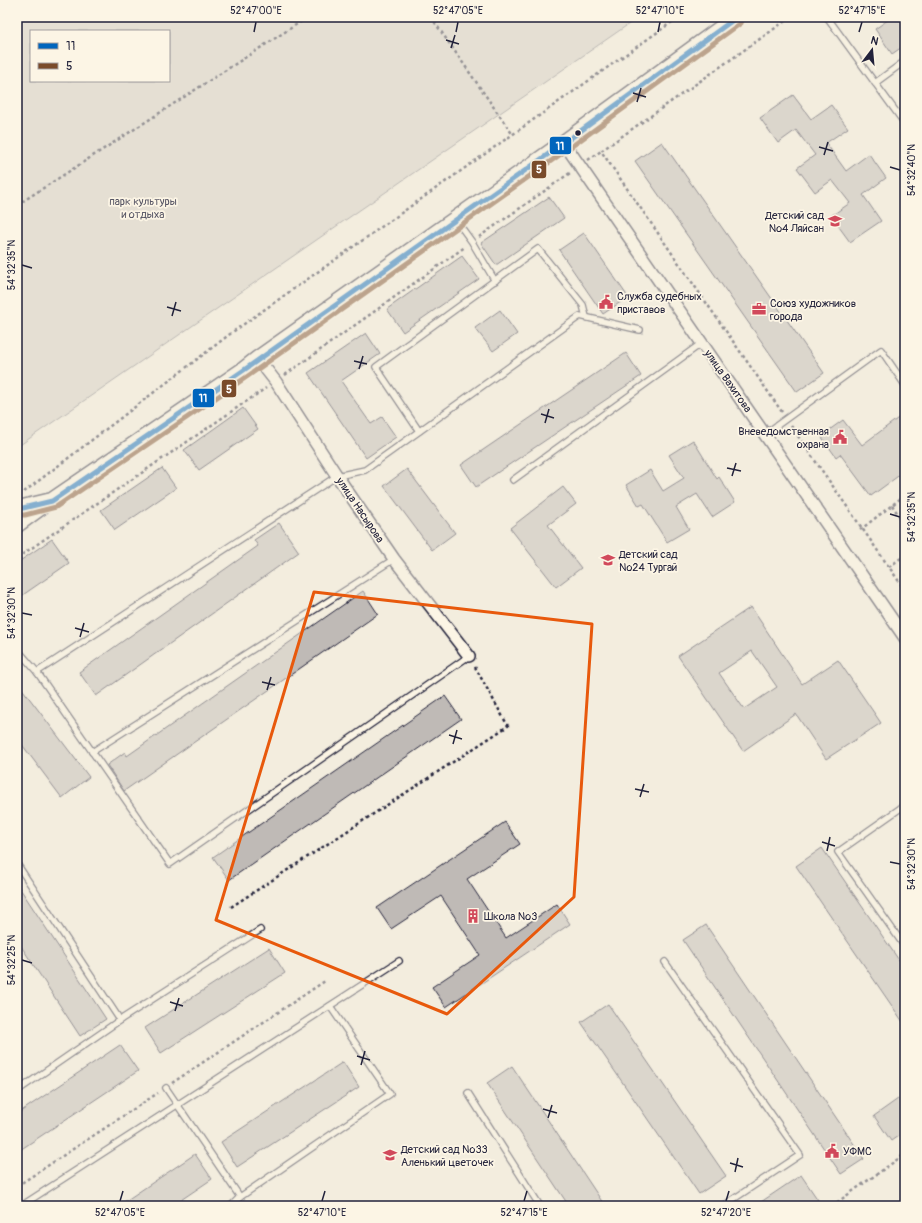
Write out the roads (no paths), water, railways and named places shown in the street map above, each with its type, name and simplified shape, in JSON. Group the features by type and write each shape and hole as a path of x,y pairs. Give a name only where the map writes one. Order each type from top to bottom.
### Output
{"street":[{"path":"17,527 52,501 244,370 456,220 737,17"},
{"name":"улица Вахитова","path":"564,143 905,638"},
{"name":"улица Насырова","path":"258,359 276,382 337,476 394,559 468,656"},
{"path":"17,508 52,501"}],"lane":[{"path":"827,17 905,124"},
{"path":"875,83 905,61"},
{"path":"456,220 472,242 495,281"},
{"path":"419,431 376,367 538,249 583,305 586,317"},
{"path":"37,672 337,476 365,470 580,316 640,330"},
{"path":"514,480 702,343"},
{"path":"765,434 881,350 905,385"},
{"path":"92,752 394,559"},
{"path":"17,649 37,672 170,864 468,656"},
{"path":"905,805 838,852 905,947"},
{"path":"17,864 120,1020"},
{"path":"17,1092 120,1020 260,930"},
{"path":"21,1206 399,962"},
{"path":"665,962 800,1155 723,1206"},
{"path":"230,1206 240,1197 390,1094 330,1006"},
{"path":"166,1088 240,1197"},
{"path":"468,1094 540,1206"}],"place":[{"name":"Детский сад №4 Ляйсан","path":"835,221"},
{"name":"Служба судебных приставов","path":"606,302"},
{"name":"Союз художников города","path":"759,309"},
{"name":"Вневедомственная охрана","path":"840,437"},
{"name":"Детский сад №24 Тургай","path":"608,560"},
{"name":"Школа №3","path":"473,916"},
{"name":"УФМС","path":"832,1151"},
{"name":"Детский сад №33 Аленький цветочек","path":"390,1155"}],"park label":[{"name":"парк культуры и отдыха","path":"143,207"}]}
